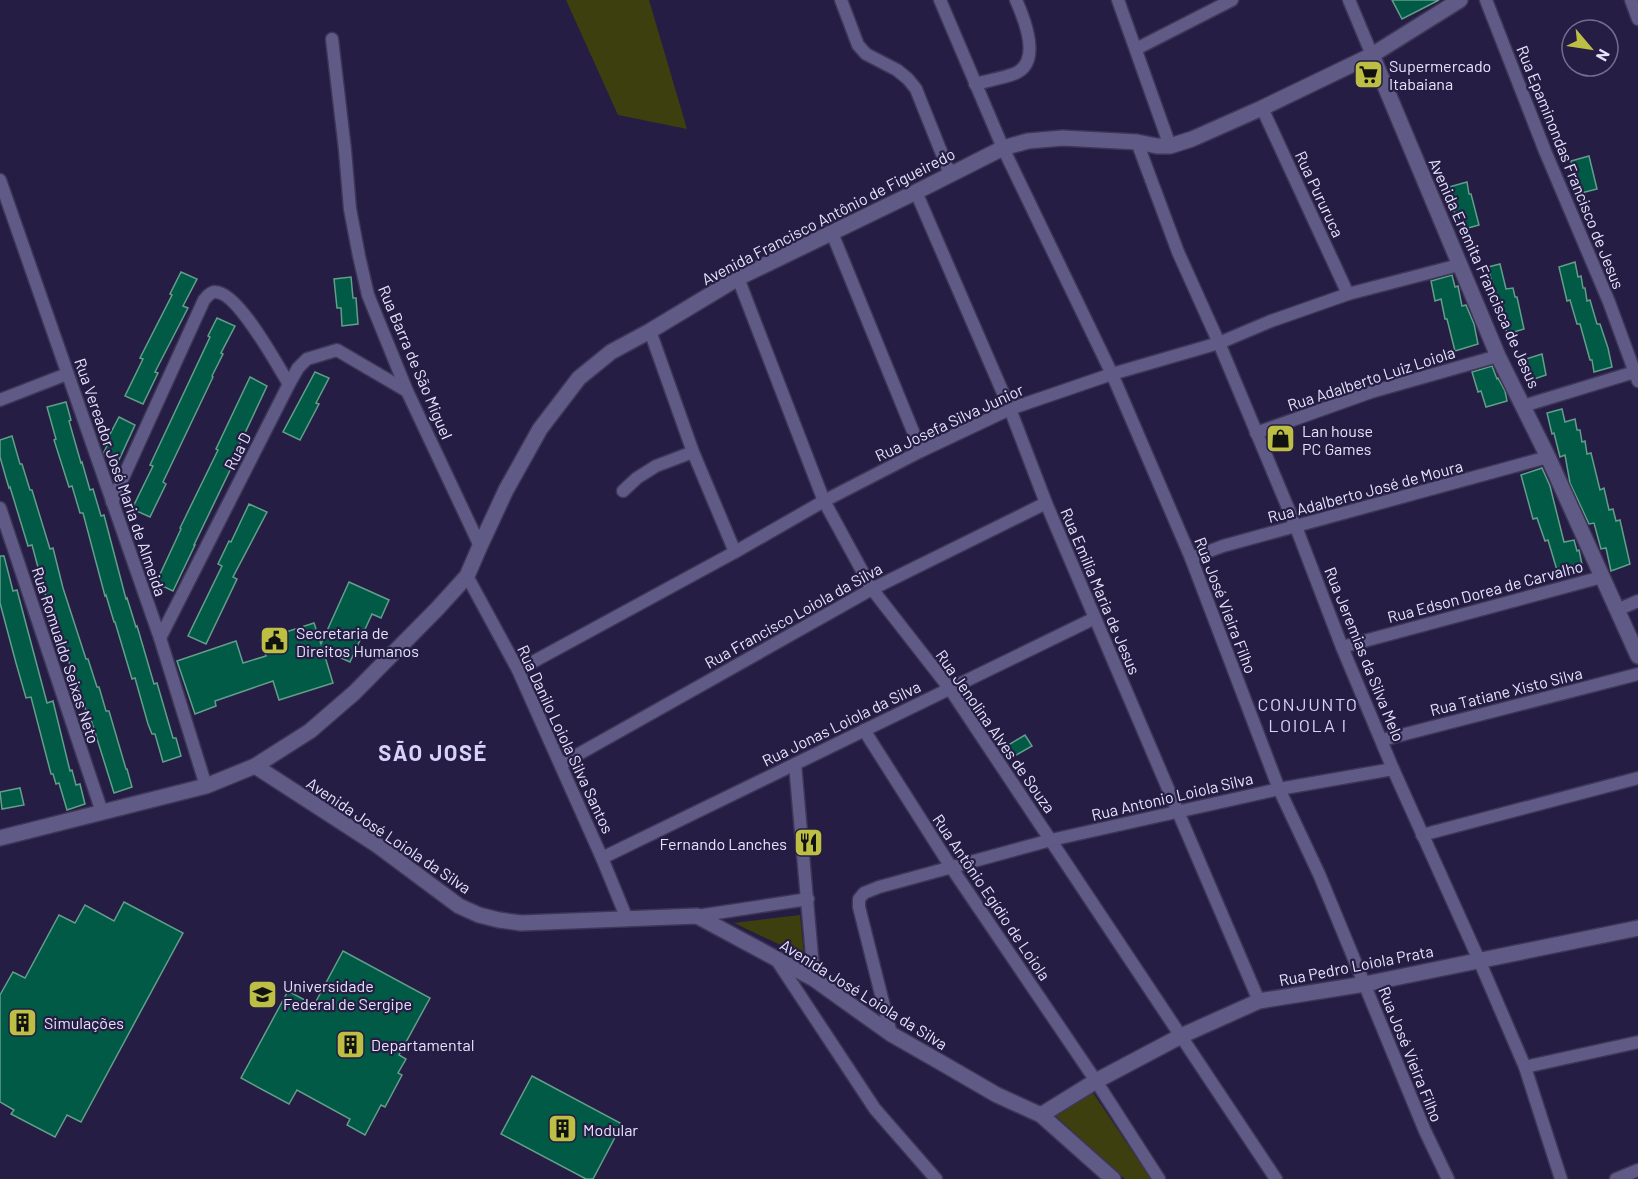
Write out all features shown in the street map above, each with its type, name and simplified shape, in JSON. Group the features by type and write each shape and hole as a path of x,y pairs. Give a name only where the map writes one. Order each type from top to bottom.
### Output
{"street":[{"path":"841,0 858,45 866,54 897,70 916,89 950,174"},
{"name":"Rua José Vieira Filho","path":"940,0 1003,148 1112,374 1191,558 1280,789 1319,874 1425,1131 1448,1179"},
{"path":"975,84 1017,72 1024,67 1029,57 1029,44 1023,15 1017,0"},
{"path":"1118,0 1170,146"},
{"path":"1136,49 1232,0"},
{"name":"Avenida Eremita Francisca de Jesus","path":"1349,0 1498,356 1548,457 1638,656"},
{"name":"Avenida Francisco Antônio de Figueiredo","path":"0,838 206,786 255,766 310,731 354,693 467,576 507,490 540,429 579,378 611,352 738,278 1003,148 1028,141 1063,138 1137,142 1157,146 1170,146 1192,139 1372,55 1460,0"},
{"name":"Rua Epaminondas Francisco de Jesus","path":"1486,0 1637,375"},
{"path":"1631,0 1638,19"},
{"name":"Rua Barra de São Miguel","path":"332,39 350,209 368,295 407,392 480,546"},
{"name":"Rua Pururuca","path":"1262,108 1348,294"},
{"name":"Rua Jeremias da Silva Melo","path":"1137,142 1178,252 1296,527 1342,647 1393,769 1525,1067 1561,1179"},
{"name":"Rua Vereador José Maria de Almeida","path":"0,180 160,638 206,786"},
{"name":"Rua Emilia Maria de Jesus","path":"916,192 1010,409 1046,503 1259,1001"},
{"path":"832,233 921,451"},
{"name":"Rua Josefa Silva Junior","path":"518,670 824,501 921,451 1010,409 1112,374 1219,343 1271,321 1348,294 1459,265"},
{"name":"Rua Jenolina Alves de Souza","path":"738,278 824,501 872,589 950,689 1276,1179"},
{"path":"112,502 208,295 218,292 225,295 254,325 289,384"},
{"path":"650,331 693,452 735,552"},
{"name":"Rua D","path":"160,638 289,384 307,358 337,350 407,392"},
{"name":"Rua Adalberto Luiz Loiola","path":"1256,433 1371,392 1498,356"},
{"path":"0,400 67,374"},
{"path":"1523,406 1637,375"},
{"path":"623,491 637,478 656,466 693,452"},
{"name":"Rua Adalberto José de Moura","path":"1191,558 1223,546 1548,457"},
{"name":"Rua Francisco Loiola da Silva","path":"561,764 872,589 1046,503"},
{"name":"Rua Romualdo Seixas Neto","path":"0,508 102,812"},
{"name":"Rua Danilo Loiola Silva Santos","path":"467,576 518,670 627,919"},
{"name":"Rua Edson Dorea de Carvalho","path":"1342,647 1602,577"},
{"path":"1617,610 1638,601"},
{"name":"Rua Jonas Loiola da Silva","path":"602,858 1095,618"},
{"name":"Rua Tatiane Xisto Silva","path":"1382,740 1638,674"},
{"name":"Rua Antônio Egídio de Loiola","path":"864,730 951,867 1096,1081 1159,1179"},
{"path":"795,764 814,980"},
{"name":"Avenida José Loiola da Silva","path":"255,766 377,845 459,906 479,915 521,923 697,916 814,980 891,1034 997,1095 1041,1114 1113,1179"},
{"name":"Rua Antonio Loiola Silva","path":"891,1034 861,917 859,899 864,893 1051,840 1280,789 1393,769"},
{"path":"1422,835 1638,778"},
{"path":"697,916 808,899"},
{"name":"Rua Pedro Loiola Prata","path":"1041,1114 1096,1081 1181,1036 1259,1001 1365,984 1638,928"},
{"path":"775,958 875,1109 936,1179"},
{"path":"1525,1067 1638,1042"},
{"path":"1616,1179 1638,1170"}],"shaded area":[{"path":"566,0 649,0 687,129 618,115"},
{"path":"800,915 804,956 734,923"},
{"path":"1091,1090 1151,1179 1125,1179 1056,1116"}],"building":[{"path":"1392,0 1439,0 1402,19"},
{"path":"1589,156 1597,189 1581,193 1578,180 1575,181 1571,161"},
{"path":"1467,182 1479,225 1461,230 1458,219 1456,219 1449,187"},
{"path":"1575,262 1578,277 1581,276 1583,288 1585,288 1587,301 1590,300 1597,324 1600,324 1612,367 1594,372 1580,324 1577,324 1570,300 1567,301 1559,267"},
{"path":"1500,264 1506,289 1513,288 1515,297 1517,297 1524,329 1507,334 1488,267"},
{"path":"181,272 197,279 183,306 188,308 155,372 158,373 143,404 125,396 143,359 140,358"},
{"path":"1452,275 1455,287 1458,286 1462,306 1466,305 1474,324 1478,344 1455,351 1441,299 1435,301 1431,281"},
{"path":"351,277 353,298 356,298 358,324 342,326 341,308 337,308 334,279"},
{"path":"217,318 235,326 163,482 166,484 150,517 132,509"},
{"path":"1542,354 1546,375 1531,380 1526,359"},
{"path":"1492,366 1505,391 1507,401 1486,407 1481,391 1478,392 1472,372"},
{"path":"315,372 329,378 316,403 319,404 300,440 283,432"},
{"path":"250,377 267,386 173,591 156,583"},
{"path":"66,402 81,463 90,490 93,489 101,516 104,515 126,599 181,756 163,762 155,734 152,734 148,724 135,678 132,679 105,596 83,513 80,513 72,486 69,487 54,440 56,439 47,407"},
{"path":"1562,409 1565,422 1575,419 1582,442 1585,441 1587,454 1591,453 1600,490 1604,488 1609,510 1613,509 1616,521 1620,520 1630,564 1611,571 1606,548 1601,549 1594,523 1589,524 1570,483 1565,455 1560,457 1547,413"},
{"path":"119,417 135,425 118,462 105,456 104,452 110,439 108,438"},
{"path":"12,436 50,549 53,548 63,588 86,659 88,659 97,687 99,687 106,711 109,711 127,769 132,787 114,793 88,710 86,711 77,682 75,683 67,655 64,656 32,545 28,546 0,457 0,440"},
{"path":"1542,468 1550,486 1564,542 1574,540 1577,551 1579,550 1583,569 1559,577 1548,540 1545,541 1537,518 1533,519 1521,475"},
{"path":"249,504 267,512 233,577 237,579 206,644 188,636 222,566 218,564"},
{"path":"0,556 4,556 13,591 17,590 47,703 53,701 70,771 72,770 76,785 80,784 85,804 67,810 59,783 56,784 51,774 31,697 26,698 0,603"},
{"path":"349,582 389,600 381,618 372,614 350,662 323,650 333,683 279,700 273,681 215,701 216,706 195,714 177,661 236,641 243,663 266,656 261,640 314,623 321,644"},
{"path":"1025,735 1032,746 1011,758 1005,747"},
{"path":"20,788 24,805 2,809 0,792"},
{"name":"Simulações","path":"124,902 183,933 81,1122 67,1115 55,1137 11,1114 14,1110 0,1102 0,995 13,972 25,978 59,915 75,923 85,905 114,921"},
{"name":"Departamental","path":"343,951 430,998 399,1055 406,1059 398,1073 402,1075 385,1107 381,1105 365,1135 347,1125 350,1119 297,1090 289,1104 241,1078 288,991 314,1005"},
{"name":"Modular","path":"532,1076 622,1124 593,1179 586,1179 501,1134"}],"place":[{"name":"Supermercado Itabaiana","path":"1368,74"},
{"name":"Lan house PC Games","path":"1281,439"},
{"name":"Secretaria de Direitos Humanos","path":"275,641"},
{"name":"Fernando Lanches","path":"808,843"},
{"name":"Universidade Federal de Sergipe","path":"262,994"},
{"name":"Simulações","path":"23,1022"},
{"name":"Departamental","path":"350,1044"},
{"name":"Modular","path":"562,1129"}],"district":[{"name":"CONJUNTO LOIOLA I","path":"1308,714"},
{"name":"SÃO JOSÉ","path":"433,752"}]}
